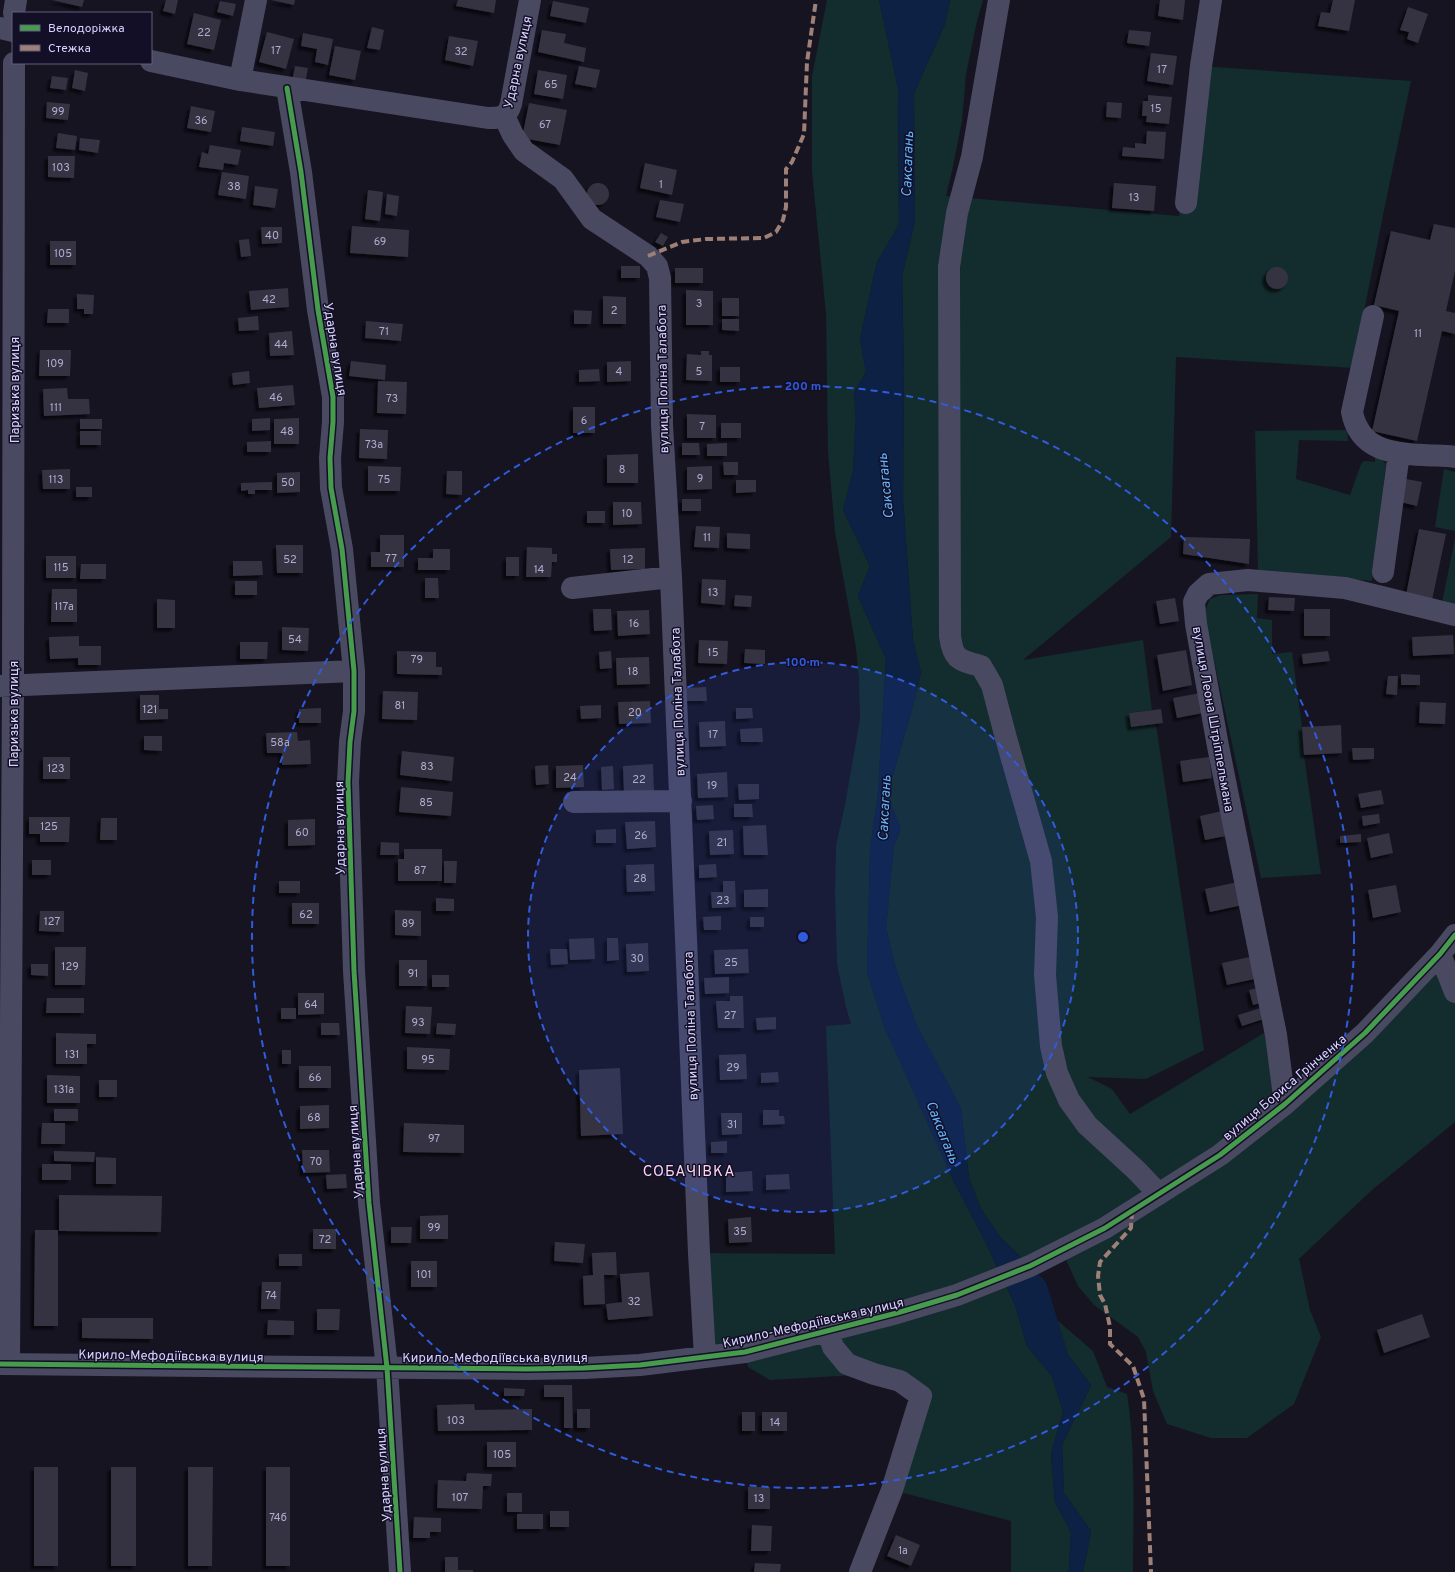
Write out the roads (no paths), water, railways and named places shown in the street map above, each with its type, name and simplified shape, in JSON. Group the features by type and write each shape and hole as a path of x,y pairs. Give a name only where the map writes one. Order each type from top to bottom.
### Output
{"street":[{"path":"14,12 16,0"},
{"path":"240,80 256,0"},
{"name":"Ударна вулиця","path":"400,1572 387,1368 369,1203 354,971 348,782 350,742 354,711 354,671 342,549 331,488 330,458 333,422 333,397 318,310 302,180 287,88 488,118 504,116 509,111 511,104 530,0"},
{"path":"1000,0 972,157 957,213 949,267 951,649 960,660 981,666 986,672 992,685 1042,861 1047,917 1045,974 1050,1046 1057,1073 1069,1100 1086,1125 1136,1170 1159,1194"},
{"path":"1186,203 1201,66 1211,0"},
{"path":"0,28 12,31"},
{"path":"152,61 240,80 287,88"},
{"name":"Паризька вулиця","path":"4,1364 7,686 14,64"},
{"name":"вулиця Поліна Талабота","path":"504,116 513,135 524,151 563,179 592,220 648,256 657,266 660,278 662,425 672,577 699,1253 705,1357"},
{"path":"1373,316 1352,412 1354,424 1362,437 1371,444 1399,453 1455,457"},
{"path":"1383,572 1399,453"},
{"path":"572,588 672,577"},
{"name":"вулиця Леона Штріппельмана","path":"1285,1104 1276,1035 1218,746 1196,624 1194,602 1198,594 1209,584 1248,580 1345,588 1455,615"},
{"path":"7,686 354,671"},
{"path":"574,802 681,801"},
{"name":"вулиця Бориса Грінченка","path":"1062,1250 1105,1228 1220,1155 1285,1104 1365,1033 1440,954 1455,935"},
{"path":"1440,954 1455,992"},
{"name":"Кирило-Мефодіївська вулиця","path":"4,1364 387,1368 584,1368 640,1365 745,1352 897,1314 957,1295 1030,1266 1062,1250"},
{"path":"828,1331 833,1347 847,1364 874,1374 900,1381 921,1396 892,1490 860,1572"}],"water":[{"name":"Саксагань","path":"879,0 950,0 945,24 914,93 915,221 902,276 904,371 903,499 913,640 921,673 912,710 887,794 901,829 894,845 886,928 896,969 916,1024 961,1108 969,1178 981,1209 1000,1237 1046,1282 1068,1355 1091,1385 1062,1445 1064,1493 1091,1531 1083,1572 1067,1572 1069,1570 1071,1532 1055,1502 1051,1455 1063,1411 1052,1376 1027,1346 1015,1305 986,1243 954,1182 884,1026 867,972 870,851 878,792 886,659 858,596 870,566 843,510 853,471 856,417 854,393 866,372 860,339 877,262 899,225 898,88"}],"district":[{"name":"СОБАЧІВКА","path":"689,1171"}]}
